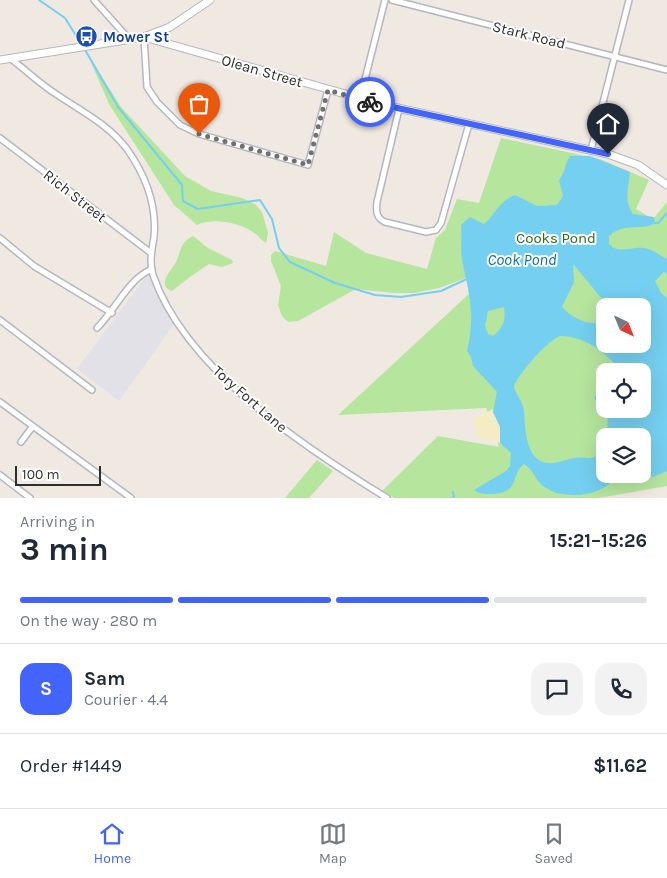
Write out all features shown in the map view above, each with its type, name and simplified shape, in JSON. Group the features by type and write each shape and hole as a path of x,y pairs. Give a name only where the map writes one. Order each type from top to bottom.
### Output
{"street":[{"path":"94,0 129,39"},
{"path":"0,60 144,37 170,27 210,0"},
{"path":"360,99 385,0"},
{"name":"Stark Road","path":"392,0 667,70"},
{"path":"423,8 425,0"},
{"path":"590,150 629,0"},
{"path":"144,37 148,89 177,123 199,134 308,165 328,90"},
{"name":"Olean Street","path":"144,37 399,109 590,150 632,162 667,185"},
{"name":"Tory Fort Lane","path":"11,59 54,93 96,119 126,149 151,195 154,218 151,253 152,269 164,298 176,319 217,372 302,443 387,498"},
{"path":"399,109 377,202 377,213 380,219 385,222 426,232 436,230 441,223 469,124"},
{"name":"Rich Street","path":"0,138 151,253"},
{"path":"0,238 34,266 112,313"},
{"path":"97,328 112,313 134,279 152,269"},
{"path":"0,320 92,390"},
{"path":"0,402 131,498"},
{"path":"21,442 33,426"},
{"path":"0,475 30,498"}],"shaded area":[{"path":"148,274 174,324 119,401 77,369"}],"green space":[{"path":"87,53 121,107 185,176 211,191 242,198 255,204 262,212 268,233 266,243 251,231 236,224 220,221 197,225 174,205 109,104"},
{"name":"Cooks Pond","path":"501,138 600,159 649,180 636,209 653,219 667,202 667,486 599,498 394,498 382,491 438,436 499,447 486,408 338,415 471,292 470,283 466,278 439,288 414,293 356,289 298,321 288,322 282,316 278,305 281,286 271,261 271,255 275,251 326,266 334,232 366,253 427,269 436,238 445,230 457,199 479,203"},
{"path":"193,236 208,248 232,260 233,263 222,267 209,264 172,291 165,285 166,278 176,262 183,244"},
{"path":"317,460 333,471 309,498 285,498"}],"sand":[{"path":"493,409 500,427 500,443 478,437 473,419"}],"water":[{"name":"Cook Pond","path":"570,156 590,156 630,172 627,198 630,209 633,214 654,217 655,223 650,226 621,229 615,232 609,236 609,244 623,250 648,249 667,259 667,274 664,272 655,281 661,293 667,298 667,471 651,476 651,428 607,428 608,418 651,418 651,363 614,363 603,353 651,353 651,298 601,298 573,264 574,282 562,307 574,317 583,321 596,323 596,347 576,338 560,336 548,344 534,358 521,373 514,386 523,407 526,434 535,457 540,461 551,463 596,456 596,483 610,483 591,493 575,495 556,493 542,485 524,464 517,473 511,487 507,490 492,494 480,493 474,490 506,471 510,466 511,453 500,443 500,427 493,412 497,392 473,366 467,351 471,328 471,308 462,260 461,225 470,217 484,224 501,204 515,195 537,206 557,205 563,196 559,180","holes":["504,307 505,316 500,330 493,336 488,334 485,326 488,311"]}],"waterway":[{"path":"39,0 65,18 82,45"},
{"path":"84,48 118,107 182,185 183,201 198,209 260,200 272,219 279,248 290,262 335,283 375,295 401,297 441,291 469,278"},
{"path":"655,223 658,223 667,213"},
{"path":"453,492 454,498"}],"way so far":[{"path":"199,134 308,165 328,90 370,102"}],"place":[{"name":"Mower St","path":"87,37"}],"route":[{"path":"370,102 608,154"}]}
